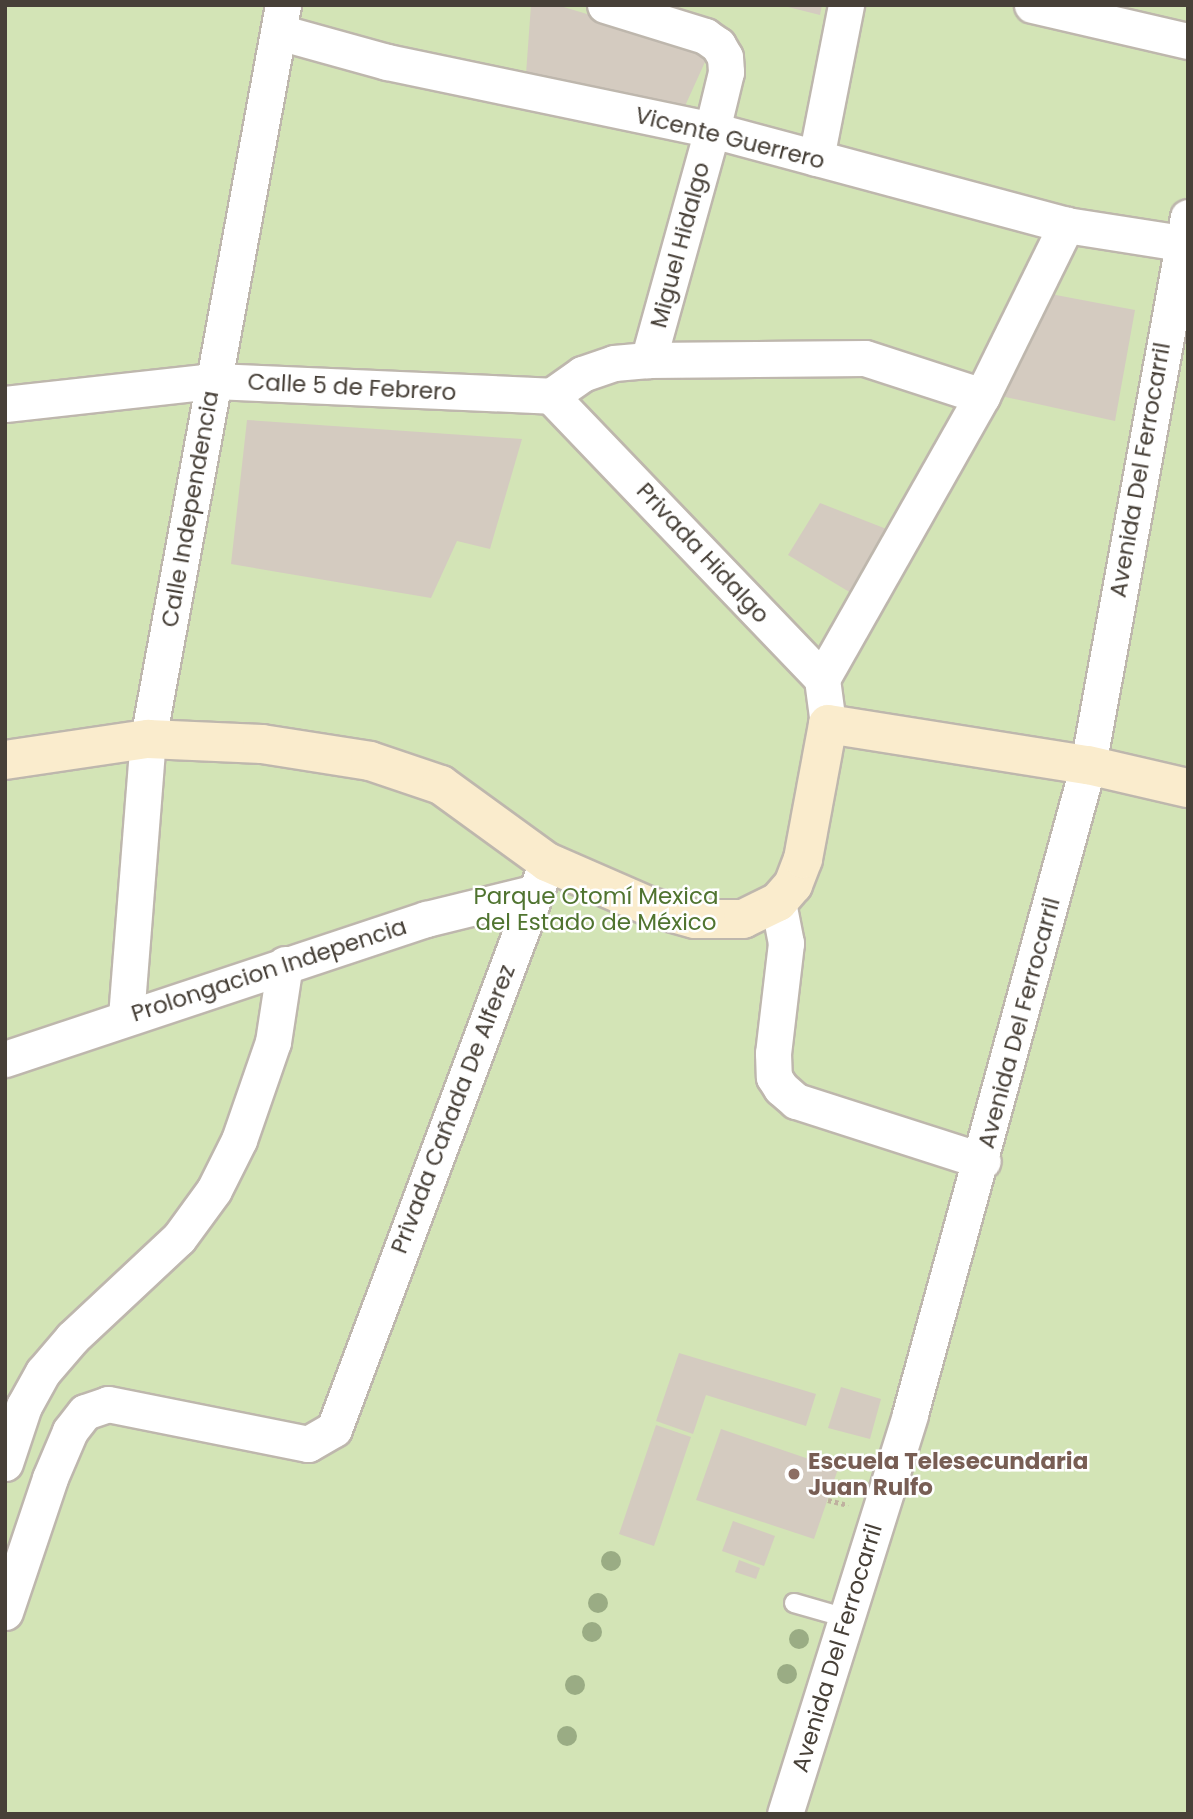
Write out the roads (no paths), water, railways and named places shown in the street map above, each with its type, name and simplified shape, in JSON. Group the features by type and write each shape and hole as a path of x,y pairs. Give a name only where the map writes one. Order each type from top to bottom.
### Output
{"main road":[{"path":"5,760 148,739 262,744 408,771 441,785 542,877 695,919 743,919 778,902 793,885 803,859 828,724 1088,765 1188,788"}],"street":[{"name":"Miguel Hidalgo","path":"605,5 718,45 726,72 648,360"},
{"path":"817,158 846,5"},
{"path":"1032,5 1188,41"},
{"name":"Vicente Guerrero","path":"281,19 387,62 712,130 1066,225 1184,230"},
{"name":"Calle Independencia","path":"126,1017 148,739 281,19"},
{"path":"828,724 822,679 982,396 1066,225"},
{"name":"Avenida Del Ferrocarril","path":"785,1814 983,1161 1088,765 1184,230"},
{"path":"551,396 582,374 614,363 648,360 865,358 982,396"},
{"name":"Calle 5 de Febrero","path":"5,404 214,381 551,396"},
{"name":"Privada Hidalgo","path":"551,396 822,679"},
{"name":"Prolongacion Indepencia","path":"5,1059 426,919 542,877"},
{"name":"Privada Cañada De Alferez","path":"5,1612 50,1478 70,1431 85,1412 108,1404 308,1444 319,1441 334,1429 342,1415 388,1278 542,877"},
{"path":"778,902 786,943 773,1053 774,1077 781,1088 796,1101 983,1161"},
{"path":"5,1463 24,1406 43,1372 72,1338 179,1238 214,1190 239,1140 273,1042 285,964"}],"lane":[{"path":"794,1602 846,1618"}],"place":[{"name":"Escuela Telesecundaria Juan Rulfo","path":"794,1474"}],"park label":[{"name":"Parque Otomí Mexica del Estado de México","path":"596,909"}]}
